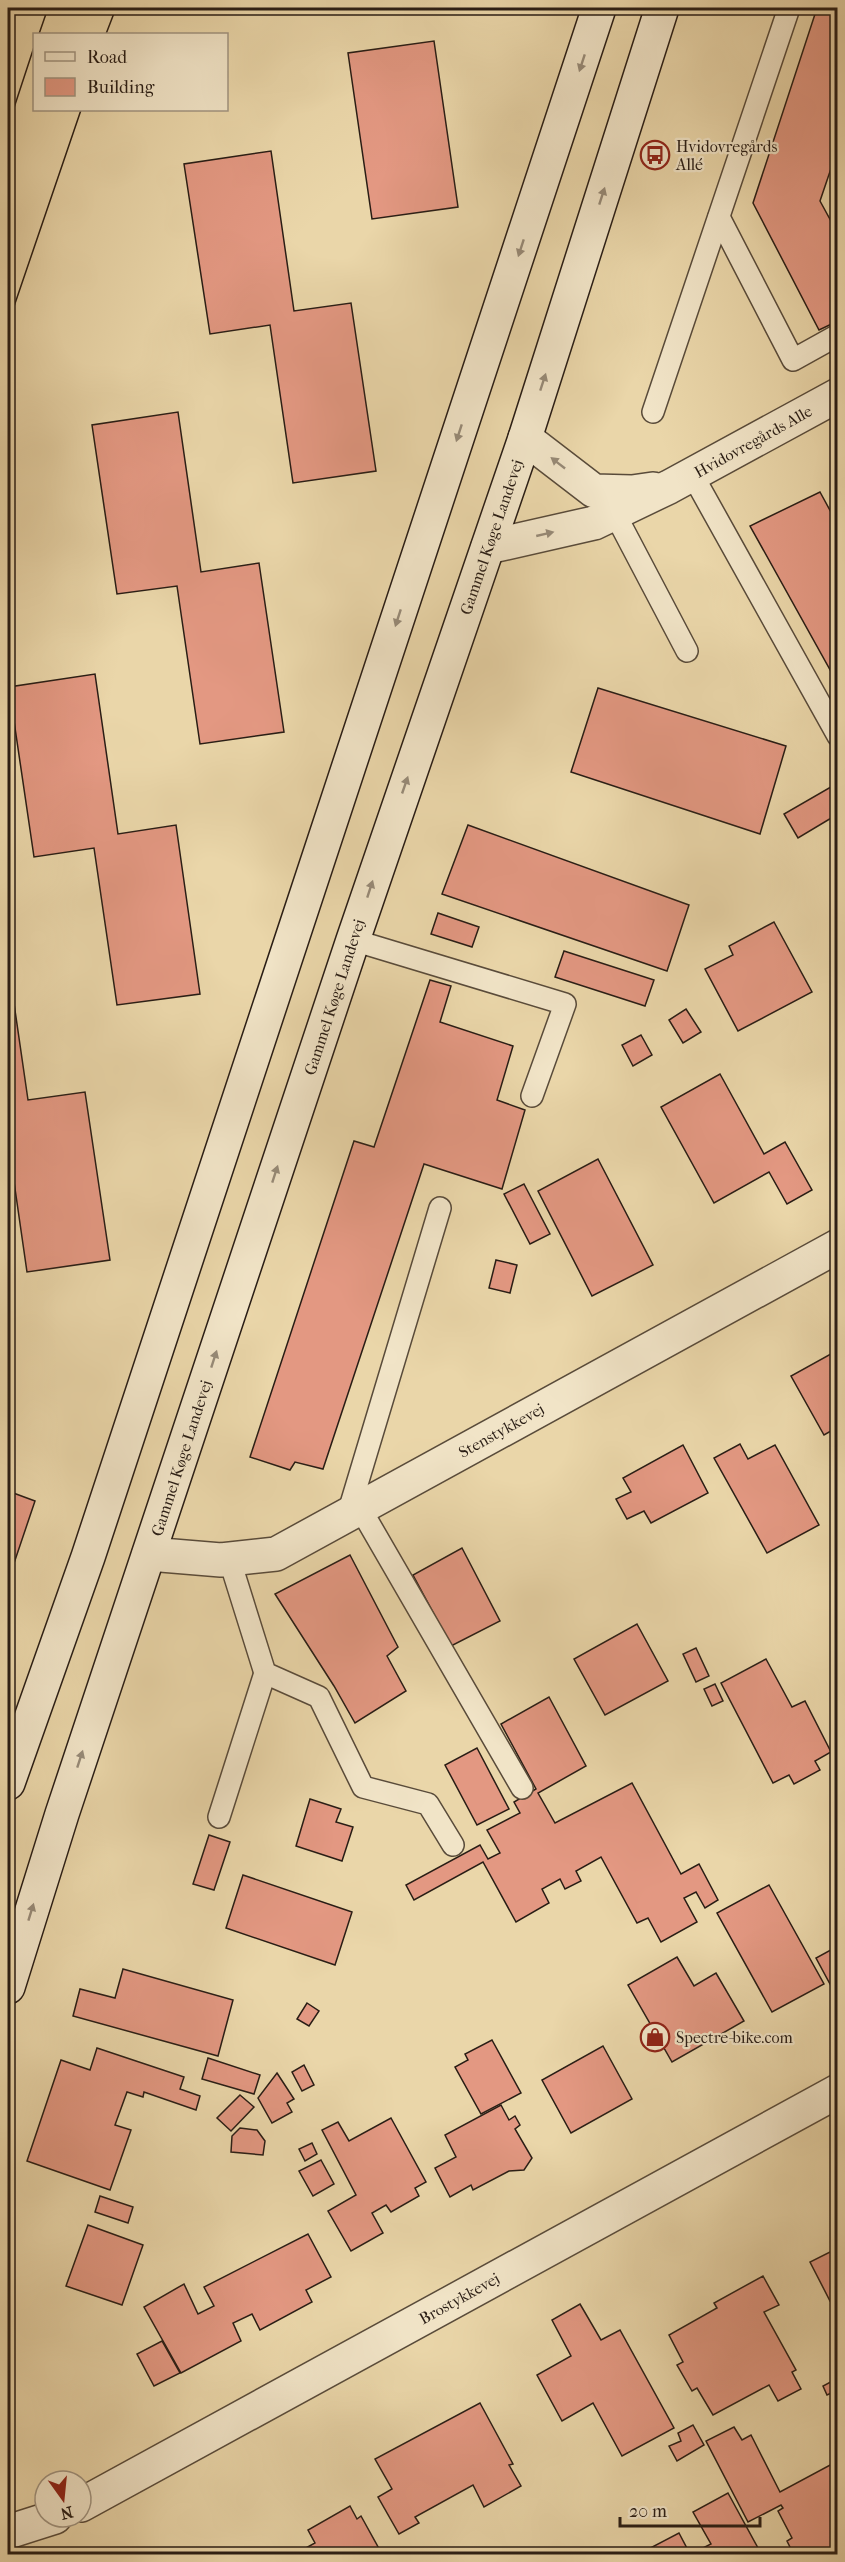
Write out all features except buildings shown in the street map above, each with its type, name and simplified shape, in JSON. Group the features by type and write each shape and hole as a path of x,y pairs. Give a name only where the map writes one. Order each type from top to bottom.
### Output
{"main road":[{"path":"8,1783 88,1557 600,8"},
{"name":"Gammel Køge Landevej","path":"8,1987 62,1814 353,940 525,438 662,8"},
{"name":"Hvidovregårds Alle","path":"488,547 594,523 615,514 681,481 837,394"},
{"name":"Hvidovregårds Alle","path":"525,438 594,491 632,492 681,481"},
{"name":"Stenstykkevej","path":"149,1554 229,1558 276,1554 837,1246"},
{"name":"Brostykkevej","path":"93,2498 837,2091"},
{"path":"8,2532 33,2524"}],"lane":[{"path":"653,412 789,8"},
{"path":"719,217 793,360 837,335"},
{"path":"681,481 837,736"},
{"path":"615,514 687,651"},
{"path":"353,940 565,1004 532,1096"},
{"path":"440,1208 354,1511 522,1788"},
{"path":"219,1817 265,1673 229,1558"},
{"path":"265,1673 320,1697 363,1787 428,1804 453,1845"}],"tram line":[{"path":"39,33 48,8"},
{"path":"106,33 116,8"},
{"path":"8,126 33,50"},
{"path":"8,324 81,111"}],"place":[{"name":"Hvidovregårds Allé","path":"655,155"},
{"name":"Spectre-bike.com","path":"655,2037"}]}
